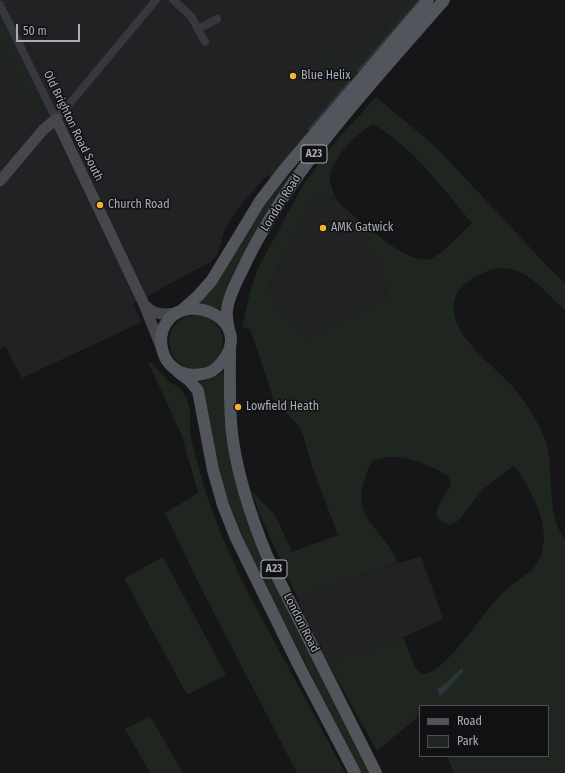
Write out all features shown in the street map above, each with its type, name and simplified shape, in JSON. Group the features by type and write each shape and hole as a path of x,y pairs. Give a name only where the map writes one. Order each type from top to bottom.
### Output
{"main road":[{"name":"London Road","path":"180,312 198,296 212,280 260,201 284,170 428,0"},
{"name":"London Road","path":"229,331 226,312 233,290 262,234 288,190 338,123 444,0"},
{"path":"191,309 209,311 221,318 229,331 230,348 223,360 210,372 197,375 178,372 168,363 161,347 160,336 164,328 180,312 191,309"},
{"name":"London Road","path":"230,348 230,393 233,441 239,473 254,523 267,556 376,773"},
{"name":"London Road","path":"178,372 194,386 199,395 214,476 223,505 241,550 354,773"}],"street":[{"path":"0,181 43,130 72,102 156,0"},
{"path":"173,0 186,11 205,42"},
{"name":"Old Brighton Road South","path":"0,5 143,302 161,347"},
{"path":"198,29 217,19"},
{"name":"Old Brighton Road South","path":"143,302 148,309 156,313 166,314 180,312"}],"shaded area":[{"path":"0,0 421,0 339,90 290,150 239,207 225,228 218,254 210,262 133,304 142,322 22,378 5,346 0,349"},
{"path":"315,196 326,201 335,197 343,207 380,265 387,297 306,338 285,318 269,285"},
{"path":"421,556 443,619 366,654 362,647 329,665 302,612 298,599 332,585"},
{"path":"462,668 462,673 442,695 439,696 437,689 444,685"}],"green space":[{"path":"412,0 421,0 272,179 268,175 271,170 270,164 273,161 277,165 326,106 321,102 336,91 320,53 328,54 342,71 362,57"},
{"path":"0,17 40,101 41,111 36,123 38,117 36,108 0,41"},
{"path":"376,97 435,146 551,270 565,283 565,310 534,281 524,274 502,268 488,271 473,278 463,285 456,295 454,315 466,339 475,350 513,387 522,398 544,436 547,448 552,503 559,528 565,539 565,773 454,773 447,757 549,757 549,705 419,705 419,716 377,751 329,665 362,647 366,654 403,637 416,669 422,674 432,671 450,656 498,598 537,564 542,553 544,542 541,518 527,485 514,466 483,489 458,521 450,525 442,522 436,515 438,506 451,485 448,476 432,467 412,460 391,457 373,461 366,473 361,501 370,523 390,549 398,563 332,585 298,599 259,513 252,491 275,515 292,552 338,535 313,469 302,432 297,424 274,400 250,329 242,328 250,292 258,268 303,185 336,141","holes":["373,124 401,144 426,169 472,223 440,253 430,259 421,259 410,256 385,241 343,207 380,265 387,297 306,338 285,318 269,285 315,196 326,201 335,197 331,186 331,171 346,147"]},
{"path":"309,151 221,310 199,302 265,205"},
{"path":"191,315 201,315 211,319 219,327 223,337 223,347 219,357 211,365 201,369 191,369 181,365 173,357 169,347 169,337 173,327 181,319"},
{"path":"148,362 154,365 168,381 180,388 187,399 190,410 190,434 205,491 219,529 242,581 345,773 297,773 199,584 165,513 198,493 182,436"},
{"path":"222,373 224,374 236,482 373,773 361,773 246,546 224,489 198,384"},
{"path":"163,557 226,675 187,695 124,578"},
{"path":"150,716 183,773 150,773 125,729"}],"waterway":[{"path":"358,71 420,0"},
{"path":"309,129 351,80"}],"place":[{"name":"Blue Helix","path":"293,76"},
{"name":"Church Road","path":"100,205"},
{"name":"AMK Gatwick","path":"323,228"},
{"name":"Lowfield Heath","path":"238,407"}]}
